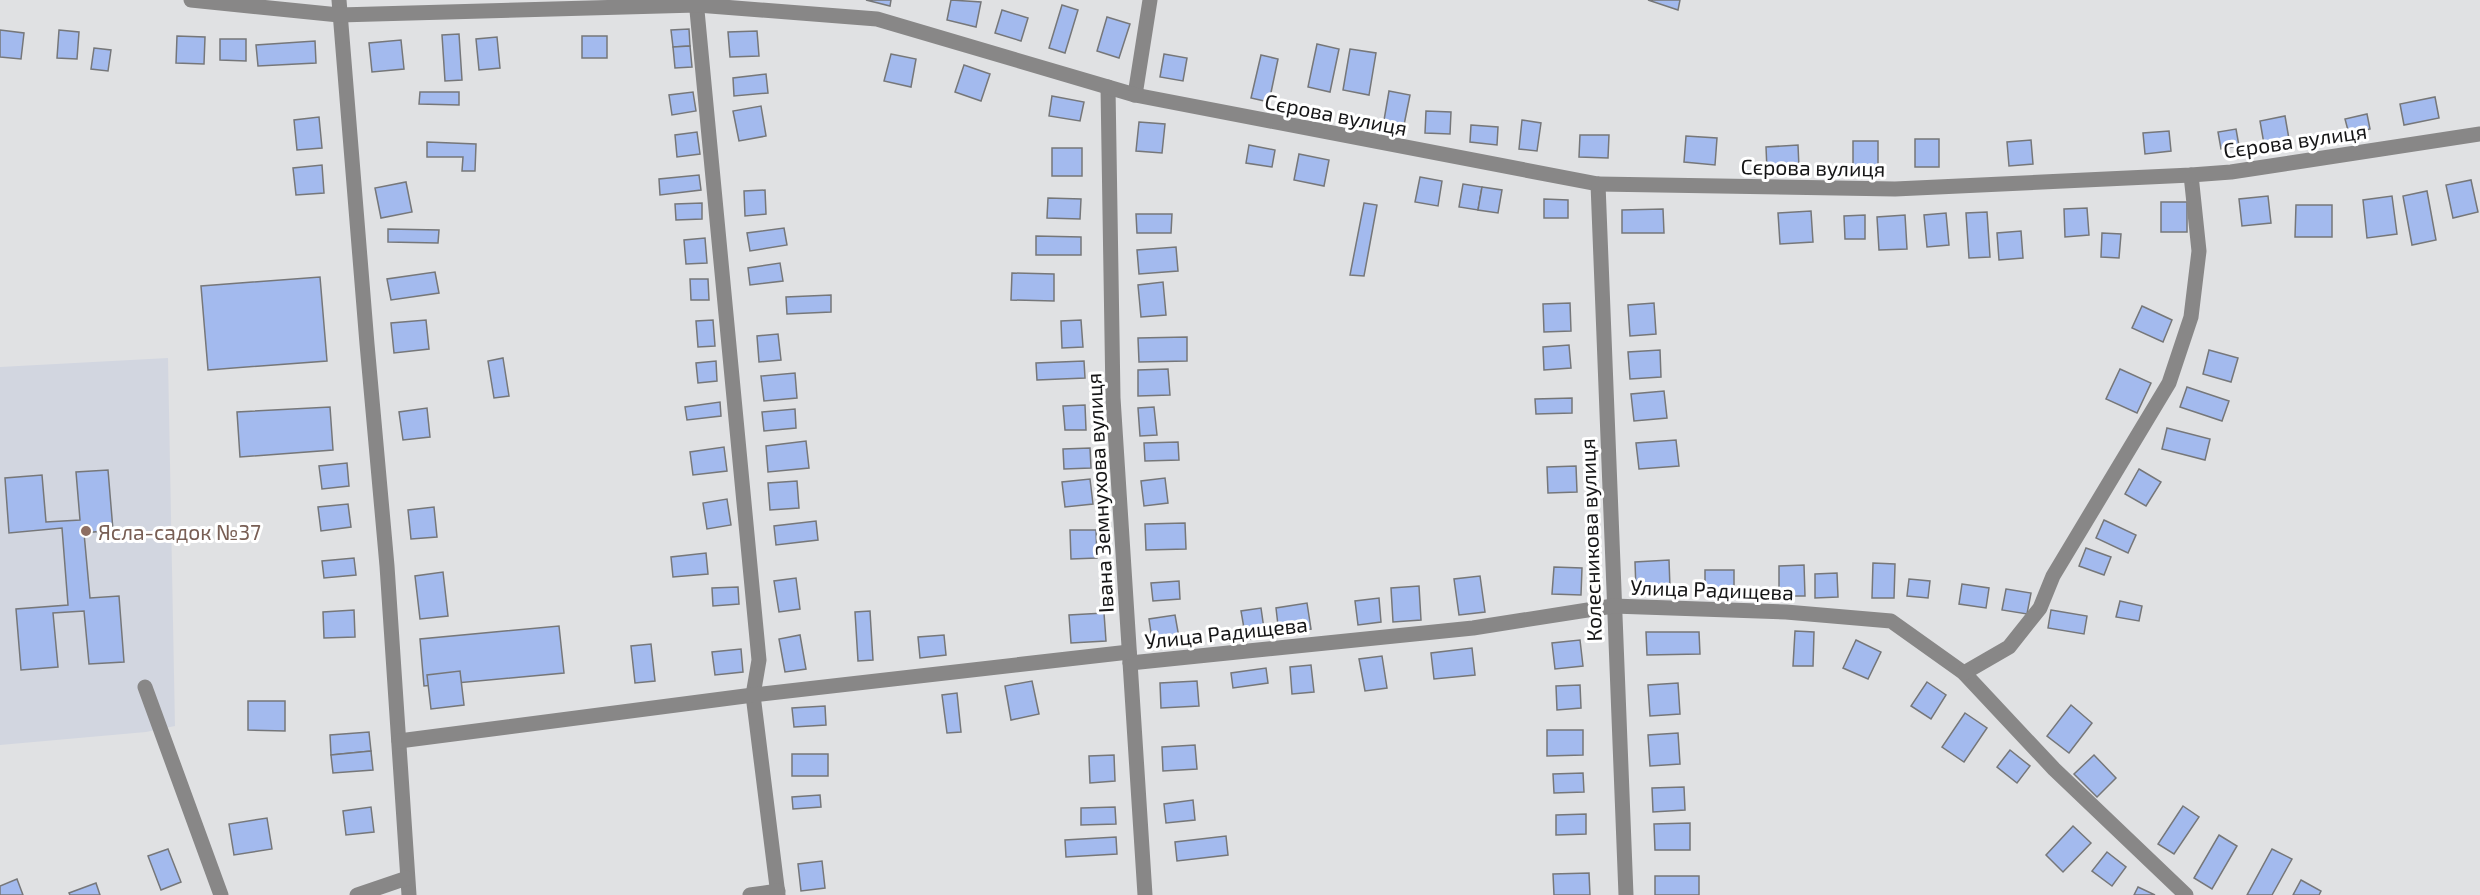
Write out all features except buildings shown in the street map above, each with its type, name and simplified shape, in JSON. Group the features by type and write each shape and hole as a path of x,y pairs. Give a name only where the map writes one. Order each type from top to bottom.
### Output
{"street":[{"name":"Сєрова вулиця","path":"191,0 339,7 696,3 877,20 1135,95 1315,132 1598,184 1895,189 2191,175 2231,172 2480,134"},
{"path":"1135,95 1150,0"},
{"path":"696,3 759,660 753,695 778,893 750,895"},
{"path":"339,7 387,566 409,895"},
{"name":"Івана Земнухова вулиця","path":"1108,87 1113,398 1144,895"},
{"path":"1964,673 2009,647 2040,609 2053,576 2169,383 2191,317 2199,250 2191,175"},
{"name":"Колесникова вулиця","path":"1598,184 1626,895"},
{"name":"Улица Радищева","path":"399,741 753,695 1129,657 1473,628 1613,606 1786,612 1891,621 1964,673 2054,769 2186,895"},
{"path":"145,687 221,895"},
{"path":"357,895 407,878"}],"shaded area":[{"name":"Ясла-садок №37","path":"168,358 175,726 146,732 0,745 0,367"}],"place":[{"name":"Ясла-садок №37","path":"86,531"}]}
